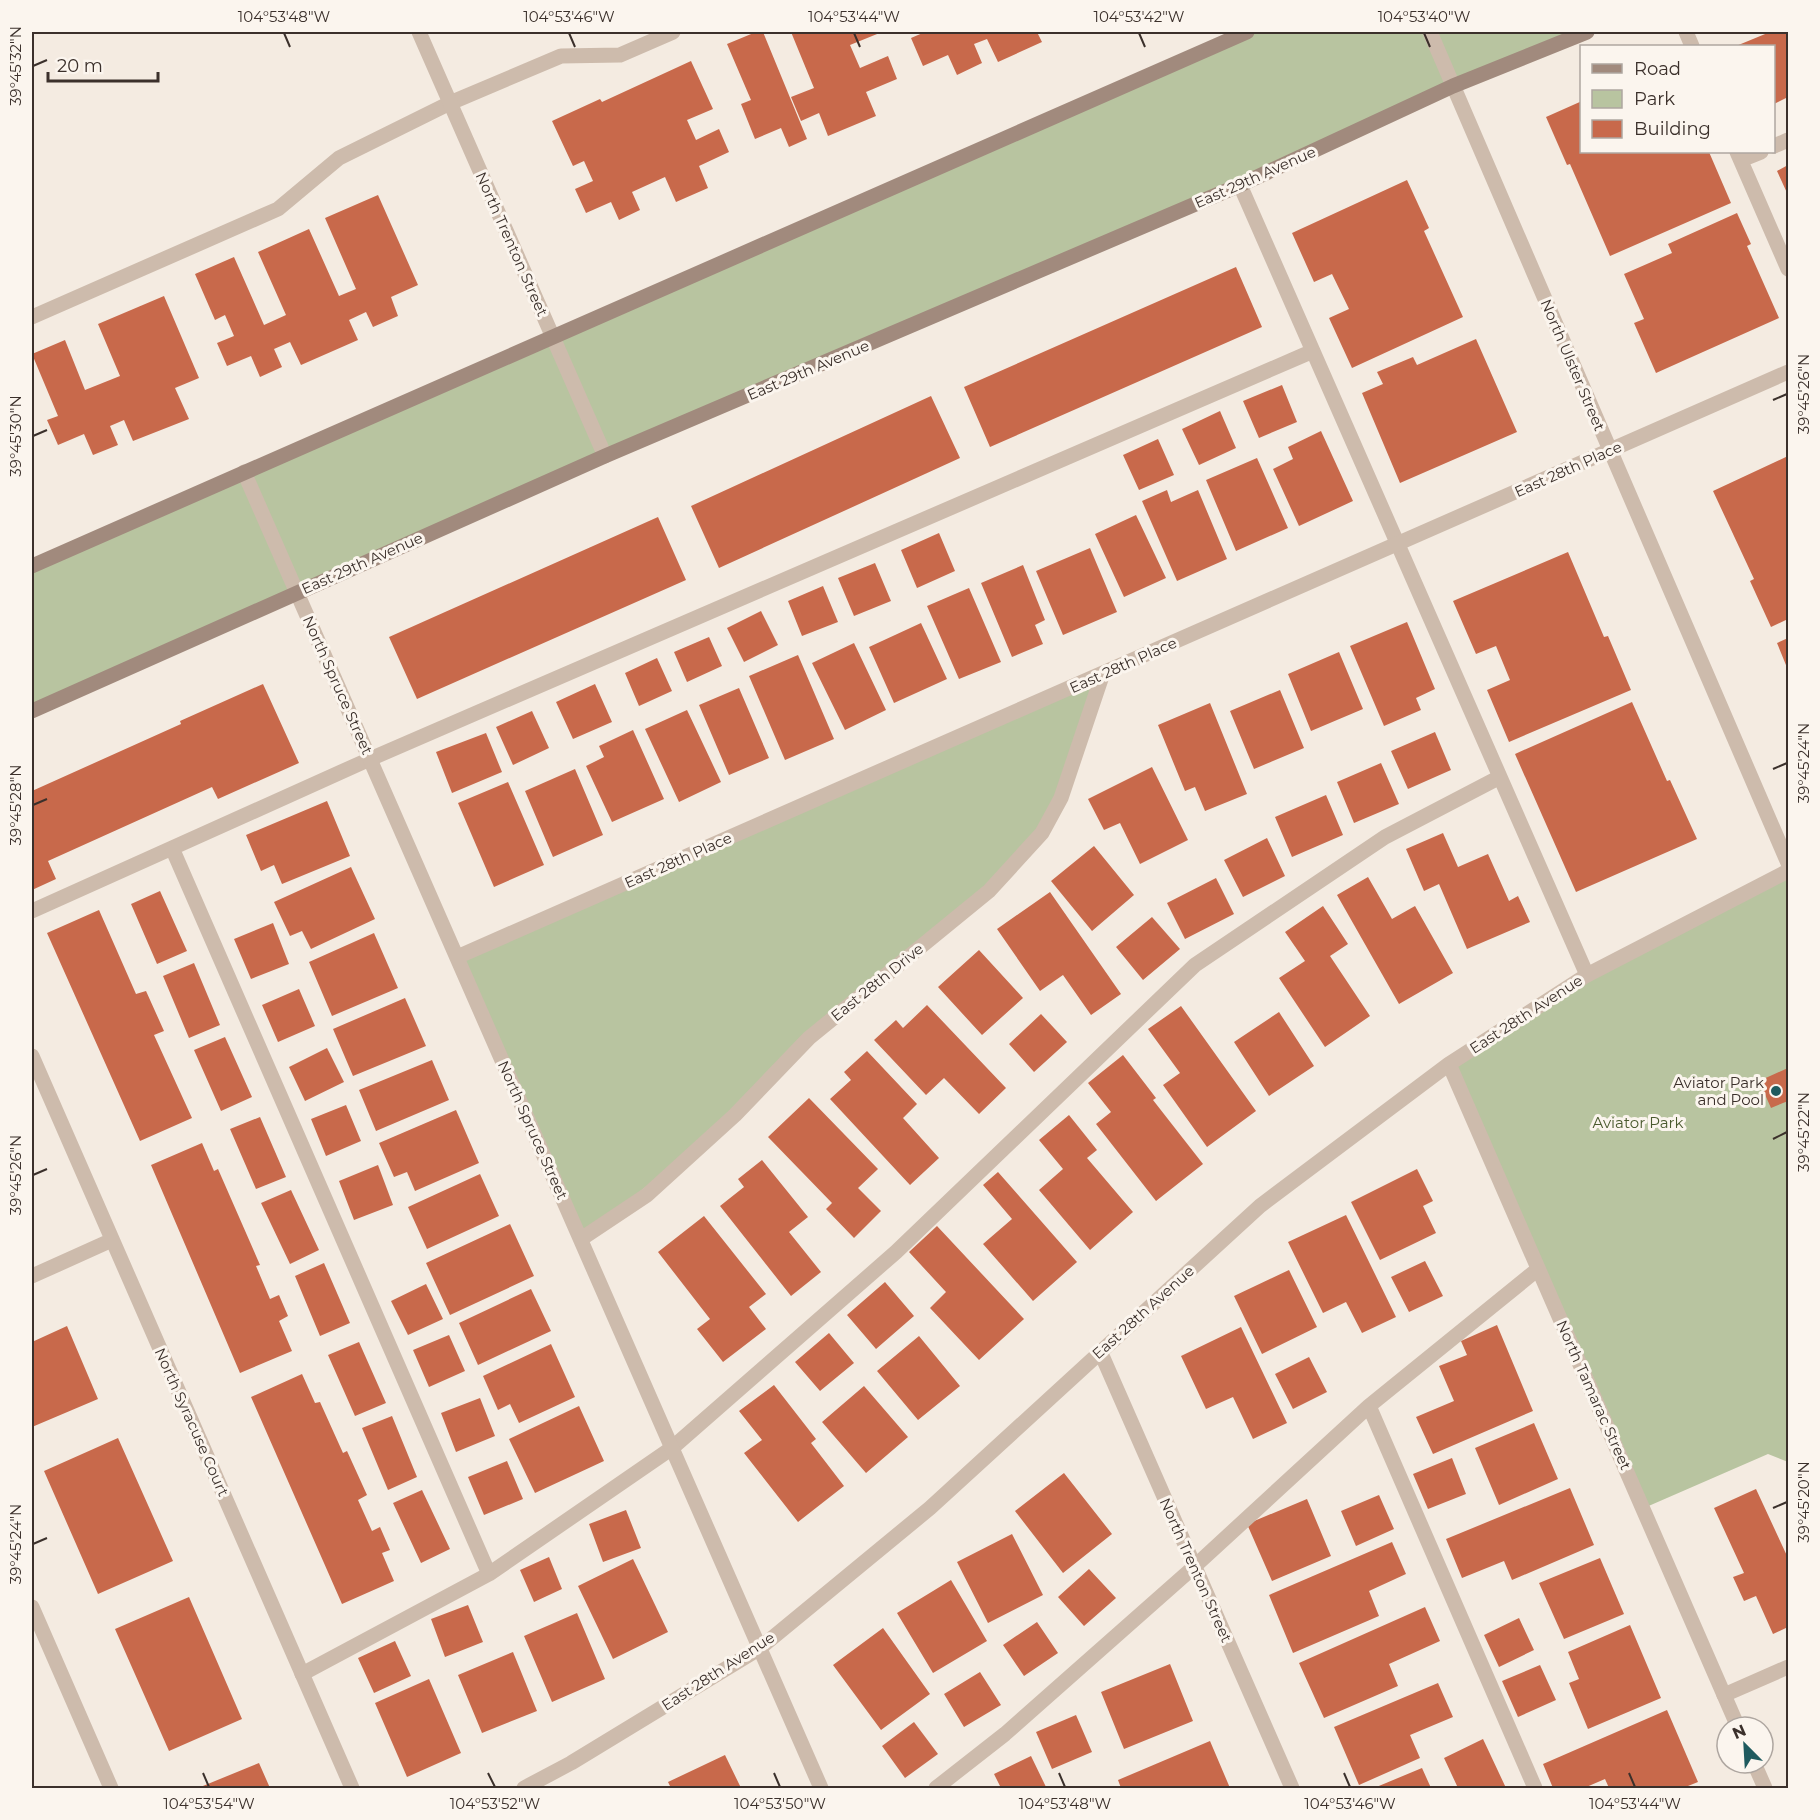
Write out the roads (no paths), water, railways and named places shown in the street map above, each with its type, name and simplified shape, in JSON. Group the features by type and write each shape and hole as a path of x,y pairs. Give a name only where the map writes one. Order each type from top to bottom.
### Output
{"street":[{"name":"North Trenton Street","path":"419,32 605,456"},
{"path":"32,317 278,209 339,158 450,103 561,56 620,55 671,32"},
{"path":"32,566 1247,32"},
{"name":"North Ulster Street","path":"1430,32 1788,863"},
{"name":"East 29th Avenue","path":"32,711 605,456 1240,185 1453,86 1587,32"},
{"path":"1756,153 1739,156 1788,269"},
{"path":"1240,185 1587,975"},
{"path":"32,911 370,759 1313,351"},
{"name":"East 28th Place","path":"457,957 1788,372"},
{"name":"North Spruce Street","path":"244,472 821,1788"},
{"name":"East 28th Drive","path":"581,1239 647,1195 735,1115 809,1038 989,891 1042,833 1061,798 1103,673"},
{"path":"302,1674 489,1574 672,1448 896,1252 1195,965 1385,837 1500,777"},
{"path":"172,848 489,1574"},
{"name":"East 28th Avenue","path":"524,1788 571,1763 760,1648 930,1508 1260,1206 1449,1064 1587,975 1788,871"},
{"name":"North Syracuse Court","path":"32,1056 352,1788"},
{"name":"North Tamarac Street","path":"1449,1064 1733,1715"},
{"path":"32,1276 112,1240"},
{"path":"936,1788 1005,1734 1195,1566 1369,1406 1538,1269"},
{"name":"North Trenton Street","path":"1100,1351 1292,1788"},
{"path":"1369,1406 1535,1788"},
{"path":"32,1607 111,1788"},
{"path":"1724,1695 1788,1667"}],"place":[{"name":"Aviator Park and Pool","path":"1776,1091"}],"park label":[{"name":"Aviator Park","path":"1638,1122"}]}
